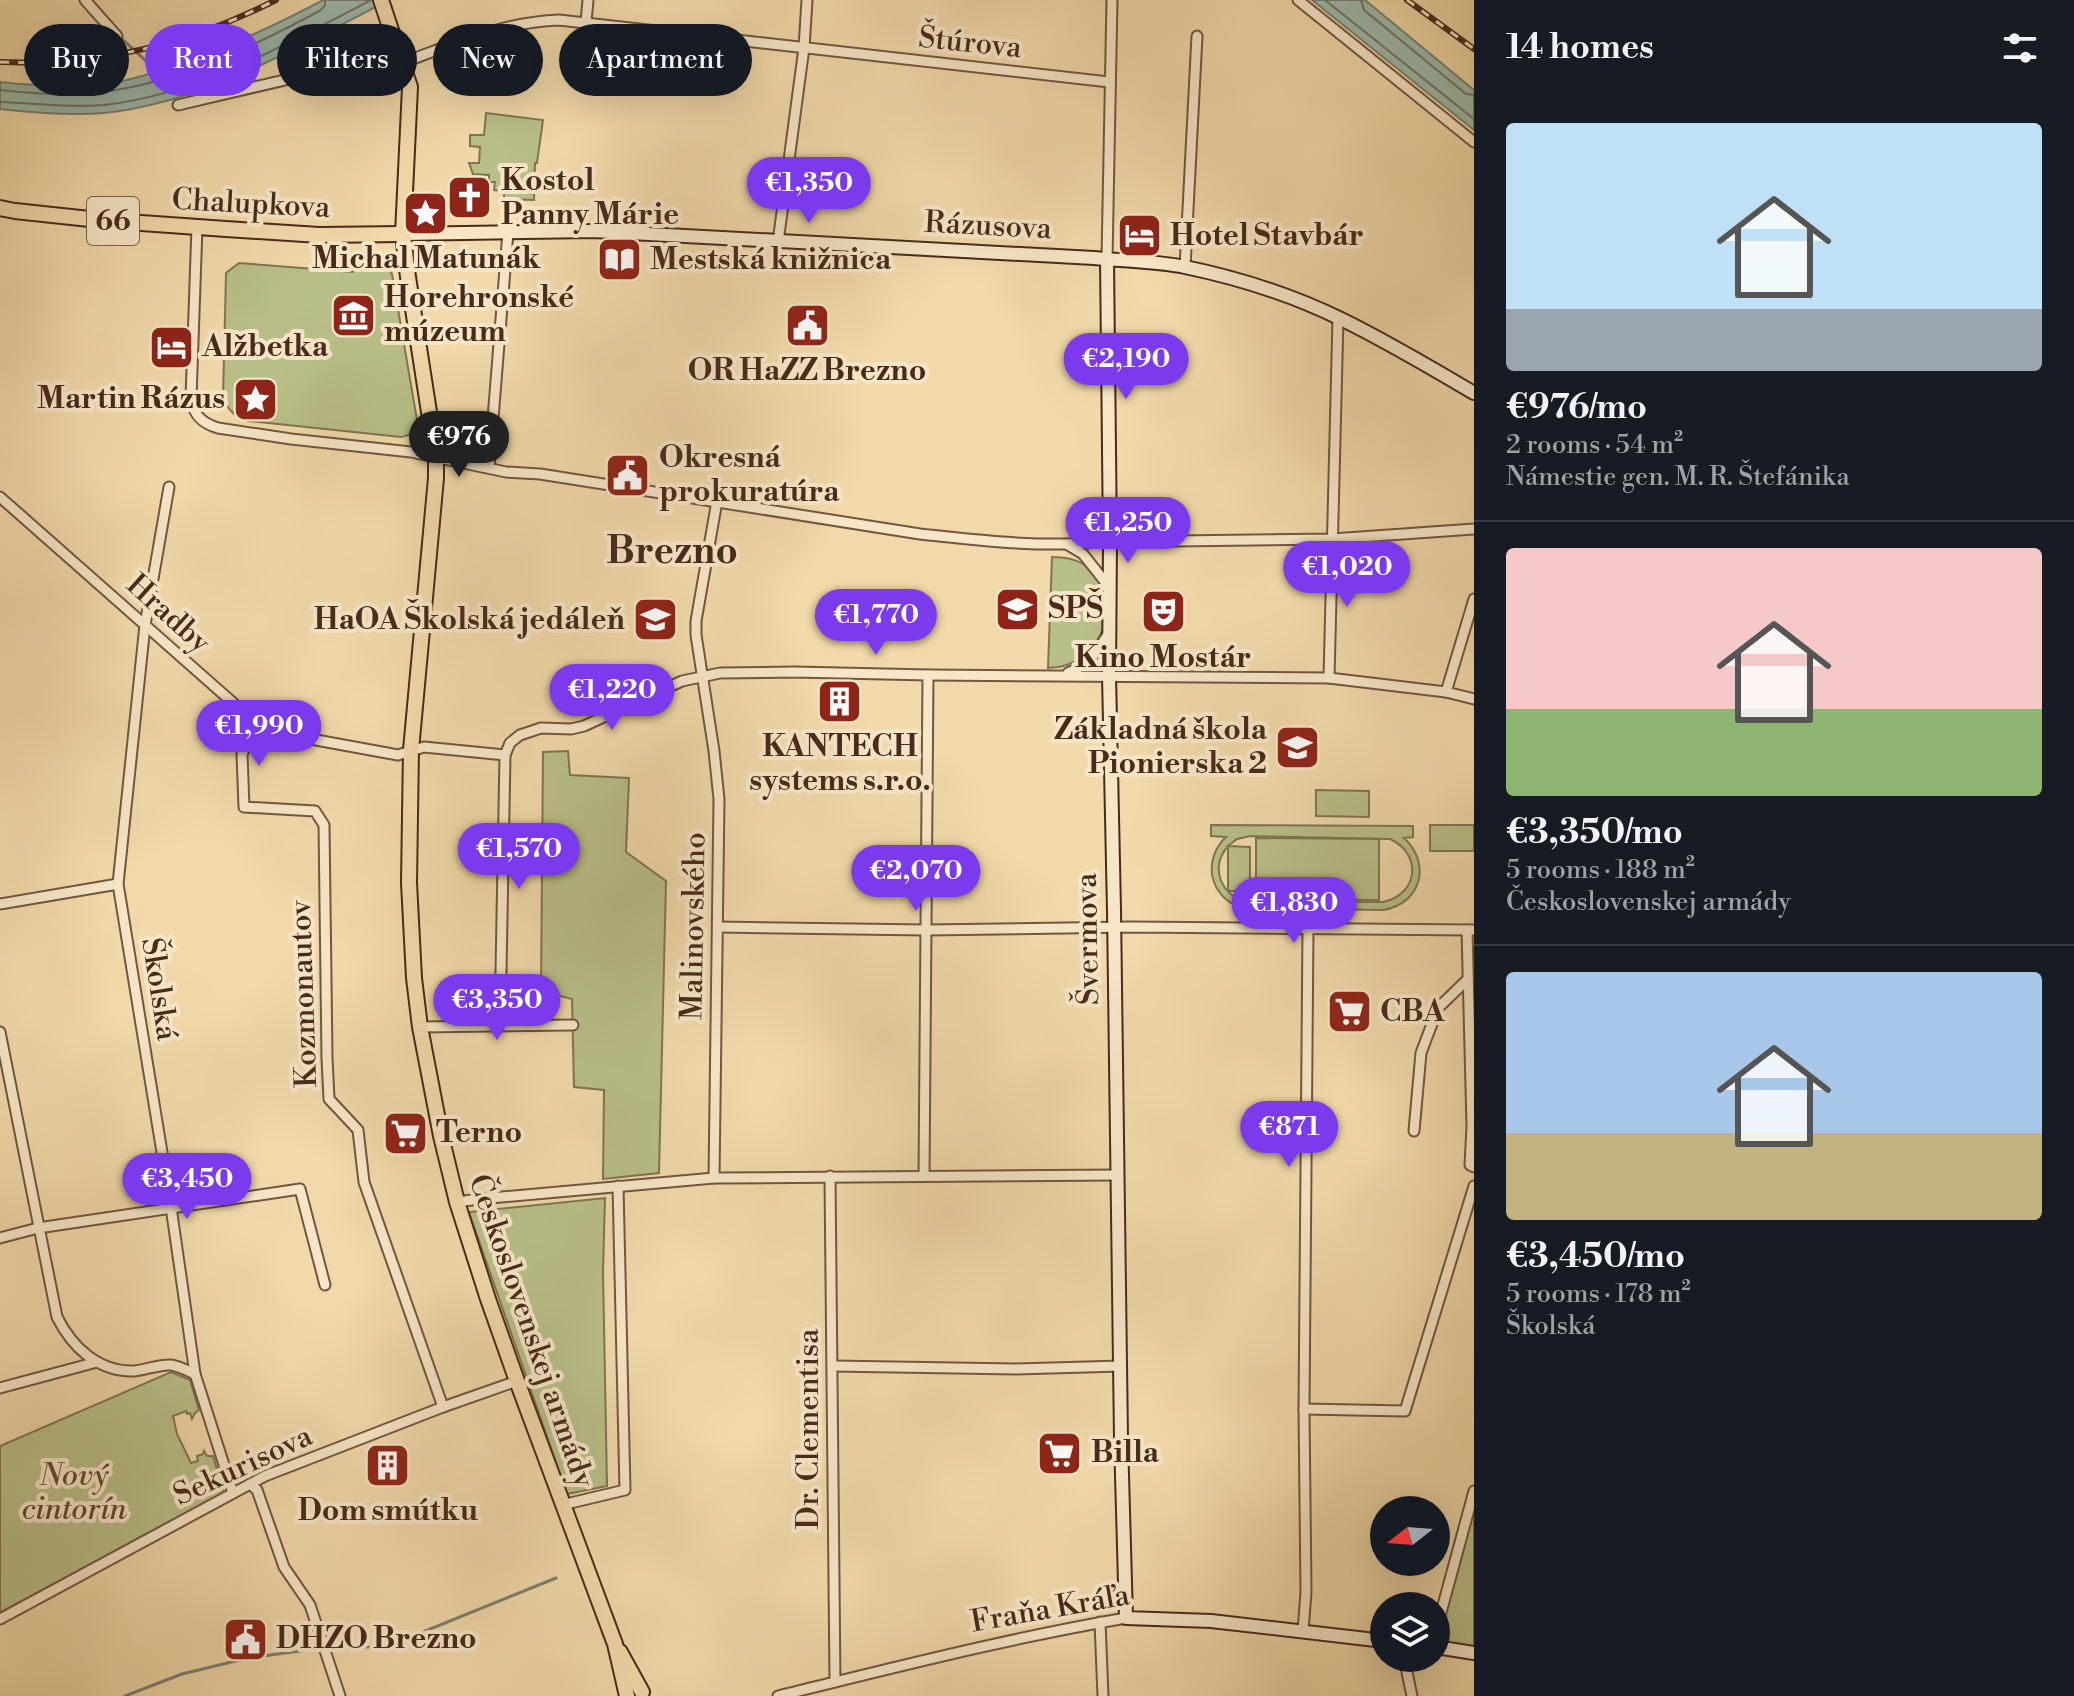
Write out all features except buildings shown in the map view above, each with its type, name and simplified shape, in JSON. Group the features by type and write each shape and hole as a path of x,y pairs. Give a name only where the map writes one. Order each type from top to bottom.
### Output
{"main road":[{"name":"Československej armády","path":"382,3 389,24"},
{"name":"Československej armády","path":"410,96 403,234 436,457 411,750 409,883 420,1027 457,1202 562,1505 615,1644 632,1672 637,1695"},
{"name":"Chalupkova","path":"0,208 35,214 319,235 403,234"}],"street":[{"path":"85,0 106,24"},
{"path":"586,22 588,0"},
{"path":"778,242 804,48 807,0"},
{"path":"1107,259 1112,0"},
{"path":"1298,0 1474,142"},
{"name":"Štúrova","path":"417,57 511,25 559,20 1109,82"},
{"path":"1185,267 1197,36"},
{"path":"178,105 277,82"},
{"path":"197,227 191,398 198,417 218,428 436,457 506,472 540,474 920,534 978,540 1068,545 1332,539 1474,529"},
{"name":"Rázusova","path":"403,234 593,231 1136,260 1185,267 1259,287 1338,318 1474,393"},
{"path":"489,468 508,232"},
{"name":"Švermova","path":"1107,259 1109,675 1126,1618"},
{"path":"1329,678 1338,318"},
{"name":"Školská","path":"169,487 145,625 118,884 195,1374 233,1493"},
{"name":"Hradby","path":"0,497 267,731 398,755 424,747 505,755"},
{"name":"Malinovského","path":"714,1178 717,776 697,647 696,621 717,501"},
{"path":"1068,545 1083,554 1110,588"},
{"path":"1446,692 1474,599"},
{"path":"1057,676 1081,668 1096,655 1110,632"},
{"path":"500,1026 505,755 510,743 520,735 541,728 584,726 682,681 720,673 1329,678 1446,692 1474,699"},
{"path":"924,1176 928,675"},
{"name":"Kozmonautov","path":"257,724 242,754 244,807 315,811 324,825 329,1099 358,1130 364,1182 443,1407"},
{"path":"0,904 118,884"},
{"path":"718,927 1470,930 1470,1165 1474,1167"},
{"path":"1303,1631 1306,1592 1304,1409 1308,928"},
{"path":"1414,1131 1421,1053 1438,1008 1468,979"},
{"path":"420,1027 573,1025"},
{"path":"0,1032 57,1317 66,1335 97,1362 114,1369 135,1371 171,1365 195,1374"},
{"path":"457,1202 714,1178 1118,1175"},
{"name":"Dr. Clementisa","path":"830,1176 835,1682"},
{"path":"562,1505 625,1490 618,1186"},
{"path":"1304,1409 1405,1411 1474,1186"},
{"path":"0,1238 38,1228 300,1189 325,1285"},
{"path":"0,1388 97,1362"},
{"path":"833,1366 1016,1369 1121,1366"},
{"name":"Sekurisova","path":"0,1619 265,1476 517,1381"},
{"path":"250,1484 257,1490 284,1567 310,1605 340,1696"},
{"path":"1447,1592 1474,1491"},
{"name":"Fraňa Kráľa","path":"778,1696 940,1657 1126,1618 1211,1621 1370,1639"},
{"path":"1100,1622 1103,1696"},
{"path":"1450,1649 1474,1653"},
{"path":"1407,1672 1412,1696"}],"green space":[{"path":"486,113 543,120 535,163 534,200 504,199 504,191 494,190 495,182 489,182 489,175 473,174 469,163 479,163 480,147 470,146 470,135 484,135"},
{"path":"355,254 376,258 392,274 417,420 412,432 401,437 249,421 233,413 223,398 226,273 239,263 353,272"},
{"path":"1052,557 1083,564 1097,578 1104,594 1106,611 1103,628 1095,644 1083,656 1067,665 1048,668"},
{"path":"568,751 570,775 629,778 626,852 666,881 659,1173 603,1179 604,1090 574,1087 572,999 541,991 543,752"},
{"path":"1316,790 1369,791 1369,817 1316,816"},
{"path":"1211,825 1413,826 1413,837 1404,838 1418,859 1418,882 1406,900 1383,910 1241,908 1222,895 1212,877 1214,856 1226,837 1211,836","holes":["1250,836 1390,839 1408,854 1412,874 1404,891 1383,902 1245,901 1228,891 1220,879 1223,854 1237,839"]},
{"path":"1430,825 1474,825 1474,851 1430,851"},
{"path":"1256,838 1379,839 1379,900 1256,899"},
{"path":"1228,846 1250,847 1250,891 1228,891"},
{"path":"605,1198 603,1271 607,1486 567,1494 469,1212"},
{"name":"Nový cintorín","path":"171,1372 190,1380 199,1410 192,1419 186,1411 173,1416 177,1434 191,1463 198,1461 197,1456 204,1451 207,1456 213,1456 225,1496 0,1613 0,1446"},
{"path":"1474,1491 1474,1653 1450,1649 1450,1592 1447,1592"}],"water":[{"path":"323,0 389,0 342,24 277,24 277,57 261,65 263,30"},
{"path":"1312,0 1365,0 1474,90 1474,130"},
{"path":"145,75 145,96 182,96 104,113 52,114 0,109 0,82 24,84 24,96 129,96 129,79"}],"waterway":[{"path":"91,0 104,15"},
{"path":"129,45 145,60"},
{"path":"334,1650 386,1647 556,1578"},
{"path":"125,1696 182,1674 248,1658 307,1650"}],"railway":[{"path":"0,62 73,60 142,49 209,29 276,0"},
{"path":"1407,0 1474,49"}],"place":[{"name":"Kostol Panny Márie","path":"470,198"},
{"name":"Michal Matunák","path":"426,213"},
{"name":"Hotel Stavbár","path":"1139,236"},
{"name":"Mestská knižnica","path":"619,260"},
{"name":"Horehronské múzeum","path":"353,315"},
{"name":"OR HaZZ Brezno","path":"807,325"},
{"name":"Alžbetka","path":"171,347"},
{"name":"Martin Rázus","path":"256,399"},
{"name":"Okresná prokuratúra","path":"628,475"},
{"name":"SPŠ","path":"1017,609"},
{"name":"Kino Mostár","path":"1163,612"},
{"name":"HaOA Školská jedáleň","path":"656,620"},
{"name":"KANTECH systems s.r.o.","path":"840,701"},
{"name":"Základná škola Pionierska 2","path":"1298,747"},
{"name":"CBA","path":"1349,1012"},
{"name":"Terno","path":"405,1133"},
{"name":"Billa","path":"1060,1453"},
{"name":"Dom smútku","path":"388,1465"},
{"name":"DHZO Brezno","path":"245,1639"}],"district":[{"name":"Brezno","path":"672,551"}]}
